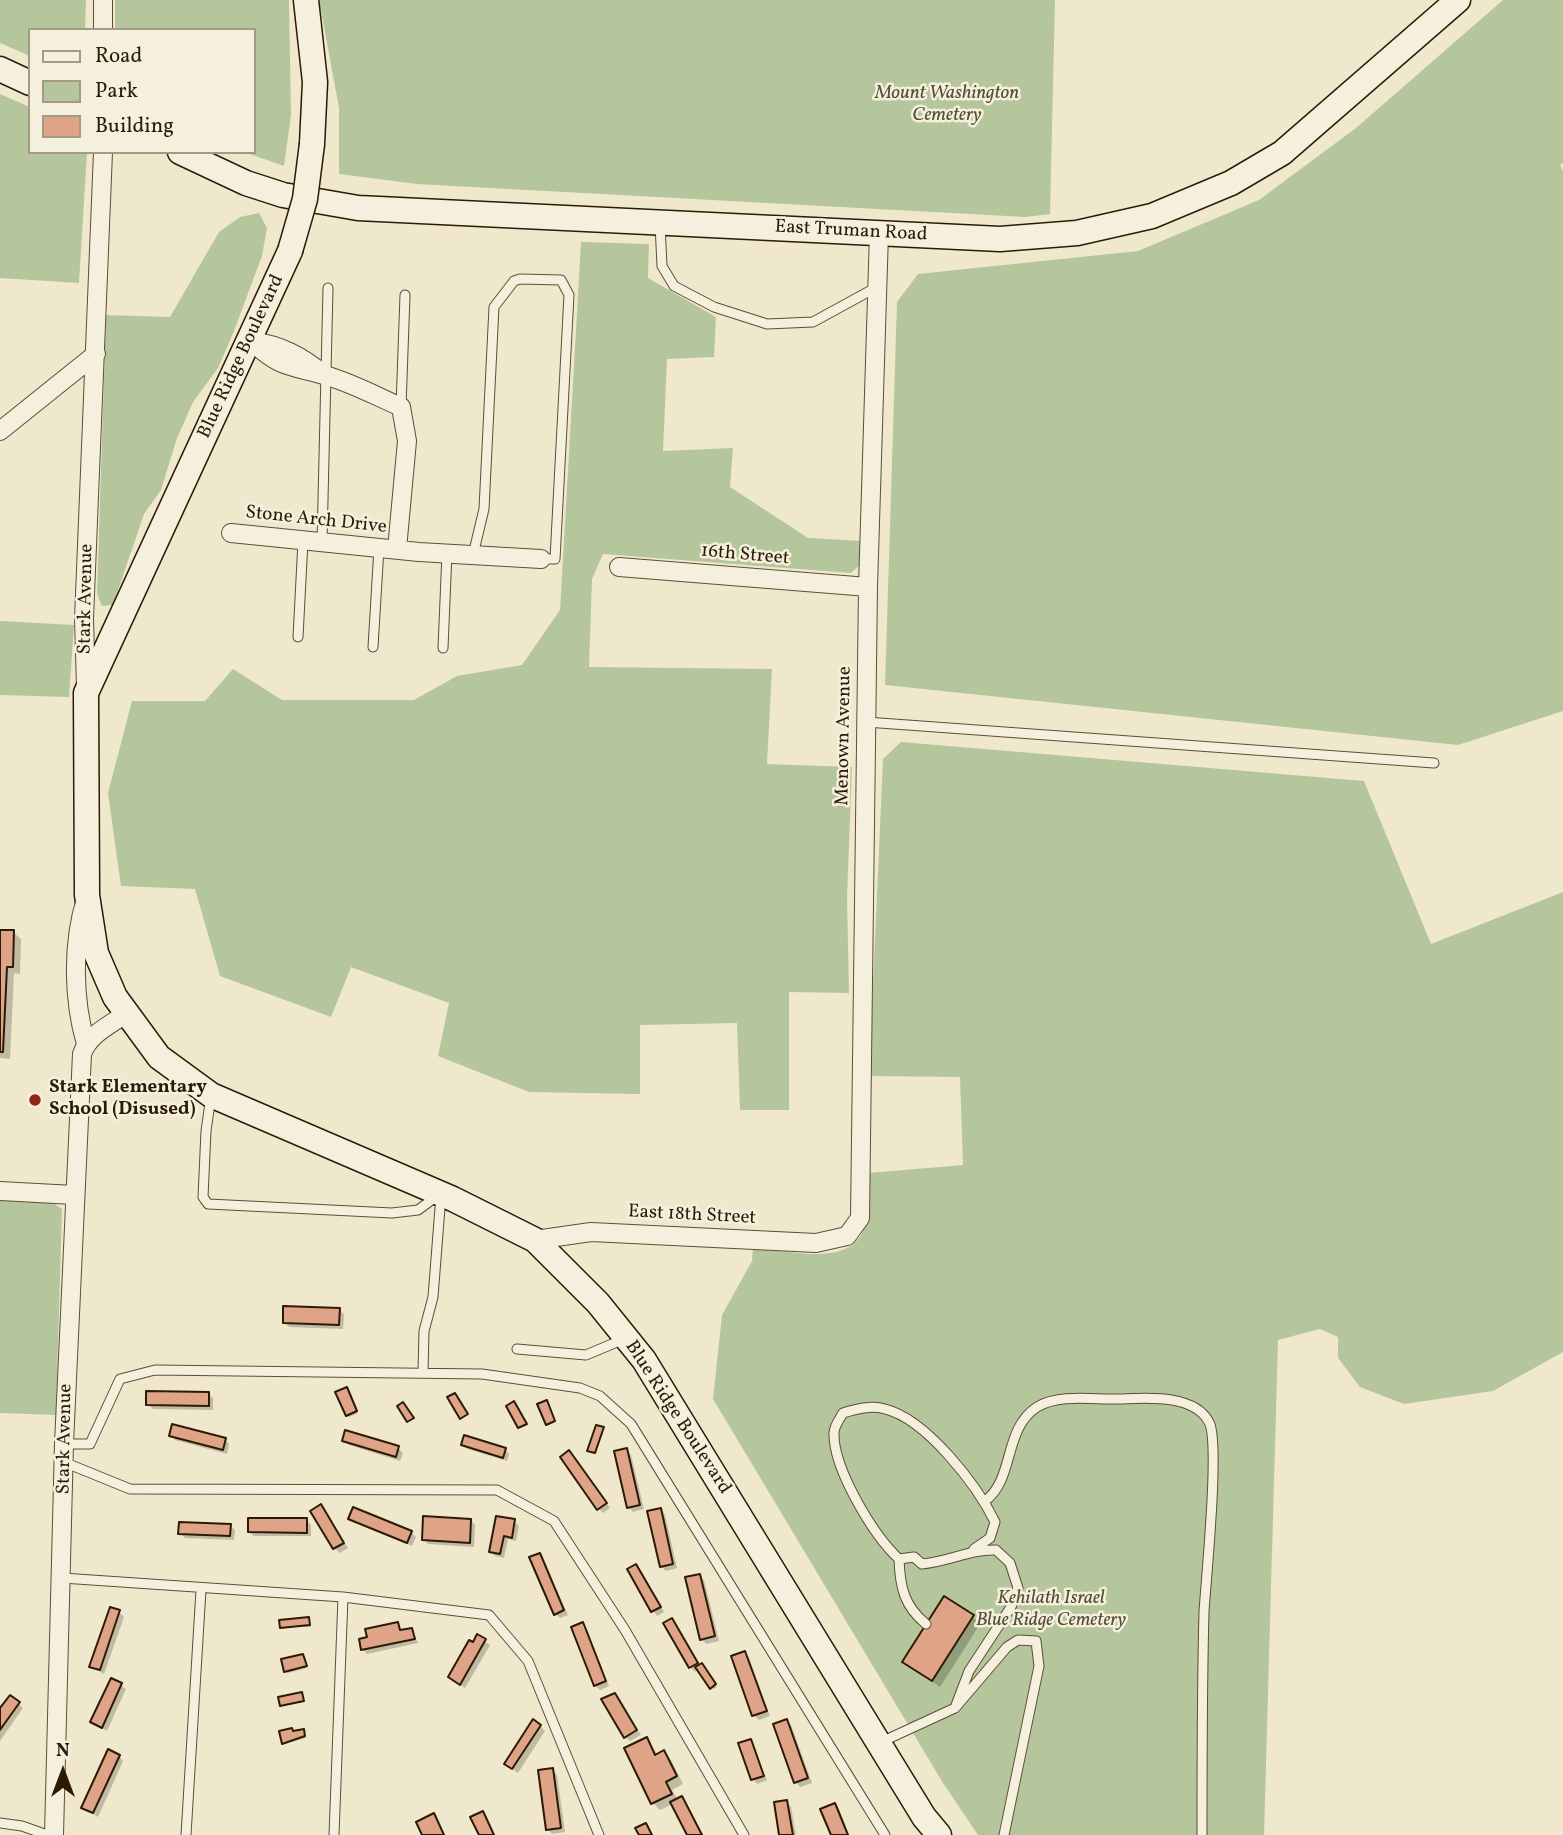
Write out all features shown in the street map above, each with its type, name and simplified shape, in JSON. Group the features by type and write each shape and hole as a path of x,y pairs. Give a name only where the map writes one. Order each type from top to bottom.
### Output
{"main road":[{"name":"Blue Ridge Boulevard","path":"86,693 251,341 290,251 305,199 312,144 315,82 306,0"},
{"name":"East Truman Road","path":"184,154 246,183 307,201 358,208 1000,239 1077,233 1152,216 1231,183 1282,153 1458,0"},
{"path":"0,69 28,82"},
{"name":"Stark Avenue","path":"86,693 87,895"},
{"name":"Blue Ridge Boulevard","path":"87,895 96,953 111,991 125,1014 159,1057 211,1095 441,1193 535,1240 598,1303 644,1360 879,1743 939,1835"}],"street":[{"path":"103,0 103,28"},
{"name":"Stark Avenue","path":"86,693 84,619 103,154"},
{"name":"Menown Avenue","path":"847,1236 860,1218 868,587 879,233"},
{"path":"251,341 271,360 299,371 324,375 401,407"},
{"path":"0,431 96,354"},
{"name":"Stone Arch Drive","path":"388,549 407,441 401,407"},
{"name":"Stone Arch Drive","path":"231,533 388,549 541,559"},
{"name":"16th Street","path":"619,567 868,587"},
{"name":"Stark Avenue","path":"54,1835 66,1463 64,1444 74,1195 82,1054 86,1044 78,1018 78,926 87,895"},
{"path":"86,1044 125,1014"},
{"path":"0,1191 74,1195"},
{"name":"East 18th Street","path":"535,1240 591,1232 816,1243 847,1236"}],"lane":[{"path":"660,223 663,266 674,286 714,307 767,324 813,322 877,288"},
{"path":"473,555 484,509 494,307 514,281 561,280 569,295 555,559 541,559"},
{"path":"323,542 324,375 328,288"},
{"path":"401,407 405,295"},
{"path":"298,637 303,541"},
{"path":"373,647 388,549"},
{"path":"443,648 447,553"},
{"path":"866,722 1434,763"},
{"path":"211,1095 206,1131 203,1197 208,1204 392,1213 418,1210 441,1193"},
{"path":"423,1373 424,1331 433,1297 441,1193"},
{"path":"517,1349 586,1355 626,1338"},
{"path":"64,1444 90,1444 120,1380 155,1370 482,1374 580,1388 611,1404 631,1424 885,1835"},
{"path":"985,1502 997,1493 1025,1417 1040,1406 1061,1400 1140,1398 1179,1401 1200,1410 1210,1423 1214,1459 1204,1613 1202,1835"},
{"path":"899,1559 914,1557 922,1564 938,1563 974,1549 990,1538 995,1522 985,1502 930,1437 909,1418 884,1408 859,1408 843,1413 834,1429 835,1449 869,1525 899,1559 901,1591 906,1603 926,1624"},
{"path":"66,1463 130,1489 497,1490 554,1521 625,1630 744,1835"},
{"path":"955,1708 969,1671 1011,1607 1018,1588 1010,1563 996,1550 974,1549"},
{"path":"62,1578 201,1590 343,1597 489,1615 528,1661 598,1835"},
{"path":"186,1835 201,1590"},
{"path":"334,1835 343,1597"},
{"path":"879,1743 955,1708 1007,1647 1018,1640 1036,1641 1040,1666 1004,1835"},
{"path":"0,1823 22,1826 47,1835"}],"green space":[{"path":"0,0 86,0 85,28 28,28 28,55 0,43"},
{"path":"115,0 289,0 291,115 284,166 250,154 256,154 256,28 115,28"},
{"name":"Mount Washington Cemetery","path":"319,0 1055,0 1050,214 1025,217 417,184 339,174 339,108"},
{"path":"1503,0 1563,0 1563,163 1560,165 1563,171 1563,711 1458,745 885,685 897,302 918,274 1138,251 1259,200 1356,128"},
{"path":"0,94 28,106 28,154 87,154 79,283 0,278"},
{"path":"259,213 267,228 262,256 234,331 218,368 193,402 176,441 161,490 144,514 113,605 102,606 97,594 106,315 170,317 219,232 240,217"},
{"path":"581,242 649,244 648,278 716,317 714,357 667,359 663,451 733,448 730,487 808,538 862,541 860,565 851,573 603,554 592,579 589,667 772,669 767,764 852,767 847,897 849,993 789,992 789,1110 740,1110 737,1023 640,1025 640,1094 529,1092 438,1056 449,1003 351,967 331,1017 220,976 195,889 121,886 108,793 132,701 205,701 233,669 282,700 414,700 457,676 522,665 560,610"},
{"path":"0,621 74,625 69,697 0,695"},
{"name":"Kehilath Israel Blue Ridge Cemetery","path":"901,742 1364,781 1431,944 1563,892 1563,1352 1493,1391 1404,1404 1360,1387 1338,1358 1338,1337 1320,1329 1278,1340 1264,1835 978,1835 943,1783 713,1399 722,1315 752,1261 753,1247 816,1254 846,1249 857,1241 866,1222 868,1173 963,1165 960,1077 869,1076 883,759"},
{"path":"0,1200 53,1203 62,1209 56,1415 0,1413"}],"building":[{"path":"0,930 14,930 13,967 7,967 3,1052 0,1052"},
{"path":"283,1306 340,1308 339,1325 283,1323"},
{"path":"347,1387 357,1411 346,1416 335,1392"},
{"path":"146,1391 209,1392 209,1406 146,1405"},
{"path":"455,1393 468,1414 460,1419 447,1397"},
{"path":"547,1400 555,1421 546,1425 537,1404"},
{"path":"514,1401 527,1424 518,1428 506,1406"},
{"path":"403,1402 414,1418 407,1422 397,1406"},
{"path":"172,1424 226,1438 223,1450 169,1436"},
{"path":"596,1425 604,1427 595,1453 587,1451"},
{"path":"345,1430 399,1446 396,1457 342,1441"},
{"path":"464,1435 506,1448 503,1458 461,1445"},
{"path":"627,1448 640,1505 627,1508 614,1451"},
{"path":"569,1450 607,1503 597,1510 560,1457"},
{"path":"321,1504 344,1543 333,1549 310,1511"},
{"path":"353,1507 412,1531 407,1543 348,1519"},
{"path":"661,1508 673,1564 660,1567 647,1511"},
{"path":"423,1516 471,1519 470,1543 422,1540"},
{"path":"496,1516 515,1519 512,1538 504,1536 500,1554 489,1552"},
{"path":"248,1518 307,1518 307,1533 248,1532"},
{"path":"179,1522 231,1524 230,1536 178,1534"},
{"path":"540,1553 564,1610 554,1615 529,1557"},
{"path":"636,1564 661,1607 651,1612 627,1569"},
{"path":"700,1574 715,1636 700,1640 685,1577"},
{"path":"944,1596 974,1615 932,1681 902,1662"},
{"path":"110,1607 120,1610 100,1670 89,1667"},
{"path":"309,1617 310,1625 280,1628 279,1620"},
{"path":"672,1618 698,1663 689,1668 663,1623"},
{"path":"398,1622 400,1630 412,1628 415,1639 361,1650 359,1639 367,1637 365,1629"},
{"path":"583,1622 606,1681 594,1686 571,1627"},
{"path":"477,1634 486,1639 460,1685 448,1677 469,1640 473,1642"},
{"path":"745,1651 767,1711 752,1716 731,1656"},
{"path":"303,1654 307,1666 284,1672 281,1659"},
{"path":"702,1663 716,1684 710,1689 695,1667"},
{"path":"111,1678 122,1683 102,1728 90,1722"},
{"path":"302,1692 304,1701 280,1706 278,1697"},
{"path":"615,1693 637,1730 624,1738 601,1699"},
{"path":"10,1695 20,1702 0,1730 0,1708"},
{"path":"533,1719 541,1725 512,1769 504,1764"},
{"path":"787,1719 808,1778 794,1783 773,1724"},
{"path":"292,1728 293,1731 304,1729 305,1736 282,1744 279,1731"},
{"path":"647,1737 655,1755 664,1750 677,1776 666,1782 672,1794 651,1804 624,1748"},
{"path":"751,1739 764,1776 751,1780 738,1743"},
{"path":"108,1749 120,1755 93,1813 81,1808"},
{"path":"553,1768 561,1828 546,1830 538,1770"},
{"path":"682,1796 702,1835 687,1835 670,1802"},
{"path":"787,1800 793,1835 779,1835 774,1802"},
{"path":"835,1803 848,1835 831,1835 820,1809"},
{"path":"483,1811 494,1835 479,1835 470,1817"},
{"path":"434,1813 444,1835 422,1835 416,1822"},
{"path":"646,1823 652,1835 639,1835 635,1828"}],"place":[{"name":"Stark Elementary School (Disused)","path":"35,1100"}]}
